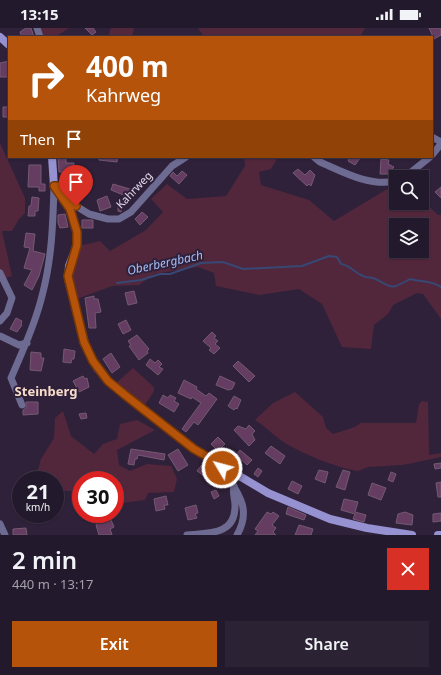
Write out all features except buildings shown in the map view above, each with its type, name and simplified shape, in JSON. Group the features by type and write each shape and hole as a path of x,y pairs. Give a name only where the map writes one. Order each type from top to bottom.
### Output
{"main road":[{"path":"0,38 8,44"},
{"path":"52,158 54,186 70,209 77,232 77,245 68,276 84,342 93,361 108,381 194,449 264,491 321,517 361,527 412,535"}],"street":[{"path":"433,153 441,143"},
{"name":"Kahrweg","path":"54,186 61,186 76,206 89,214 108,219 119,219 131,212 172,166 184,158"},
{"path":"315,158 320,162 367,180 383,183 389,182"},
{"path":"414,170 429,158"},
{"path":"22,405 11,378 26,343 43,292 51,246 54,186"},
{"path":"0,273 12,298 7,313 0,321"},
{"path":"0,336 19,345 26,343"},
{"path":"222,465 222,468 240,495 244,513 243,523 237,535"},
{"path":"187,535 223,531 229,525 234,516 234,486"},
{"path":"0,524 5,535"}],"shaded area":[{"path":"39,28 69,28 57,36 42,36"},
{"path":"111,28 134,28 132,36 108,36"},
{"path":"198,28 365,28 361,36 203,36"},
{"path":"0,143 25,198 25,213 19,219 12,231 2,231 12,276 0,280"},
{"path":"244,158 277,158 271,169 259,172 261,185 309,200 334,221 389,188 389,210 429,210 429,207 438,215 441,215 441,319 423,294 417,293 393,305 388,314 374,325 371,349 342,347 322,304 299,289 259,295 216,286 214,273 198,267 154,274 139,285 112,286 77,299 70,280 79,246 100,241 110,251 146,230 163,212 151,199 167,184 187,199 226,196 245,166"},
{"path":"133,368 154,387 154,391 145,405 115,384"},
{"path":"295,392 323,417 326,428 333,434 355,427 361,423 416,423 419,404 422,401 428,402 429,455 441,453 441,457 403,465 368,467 358,471 330,464 308,455 282,441 255,420 273,403"},
{"path":"63,411 71,436 94,454 103,444 117,439 120,424 137,420 155,430 117,450 119,465 130,471 147,464 171,466 177,479 174,492 148,493 145,500 124,503 124,471 72,471 72,491 64,491 64,471 38,471 41,459 54,438 55,418"}],"waterway":[{"name":"Oberbergbach","path":"117,283 141,280 160,274 170,274 201,263 223,262 243,269 302,266 329,256 337,257 341,264 347,266 360,275 373,278 393,287 410,279 430,282 441,287"}],"district":[{"name":"Steinberg","path":"46,391"}],"route":[{"path":"76,206 61,186 54,186 70,209 77,232 77,245 70,261 68,276 77,307 84,342 93,361 101,374 113,386 164,424 194,449 222,465 222,468"}]}
